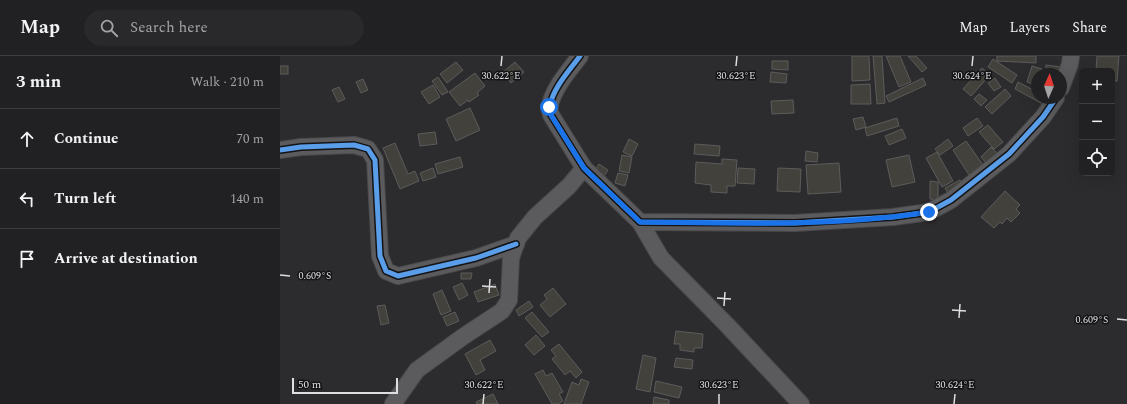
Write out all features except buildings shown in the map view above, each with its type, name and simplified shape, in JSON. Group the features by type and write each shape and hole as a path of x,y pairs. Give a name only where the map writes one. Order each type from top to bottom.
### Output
{"street":[{"path":"580,56 565,76 549,107 551,115 584,168 640,222 661,258 727,325 801,404"},
{"path":"1067,72 1071,56"},
{"path":"640,222 795,223 893,217 929,212 951,200 1009,154 1043,117 1052,104"},
{"path":"280,150 301,147 354,145 368,149 375,160 380,256 386,272 398,276 476,258 516,244"},
{"path":"393,404 418,370 464,336 502,312 509,300 511,258 518,238 534,217 569,186 584,168"}],"cycle path":[{"path":"580,56 562,79 552,98 550,106 551,115 584,168 640,222 795,223 893,217 929,212 951,200 1009,154 1043,117 1052,104"},
{"path":"280,150 301,147 354,145 368,149 375,160 380,256 386,271 398,276 476,258 516,244"}],"route":[{"path":"549,107 551,115 564,138 584,168 640,222 795,223 893,217 929,212"}]}
